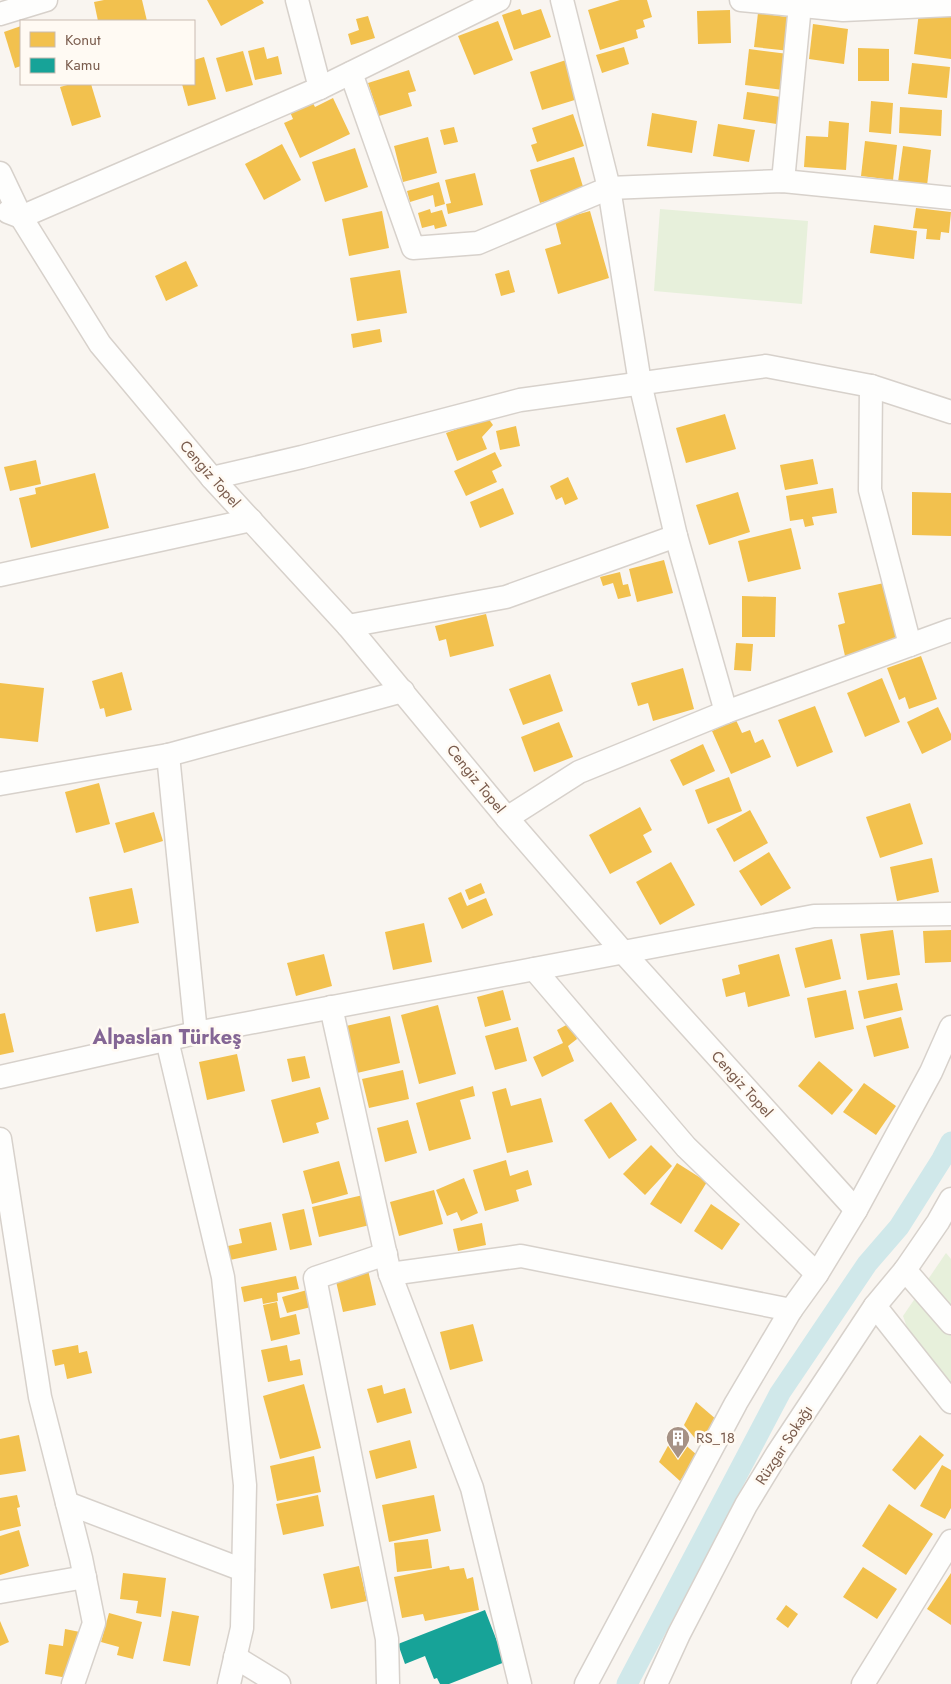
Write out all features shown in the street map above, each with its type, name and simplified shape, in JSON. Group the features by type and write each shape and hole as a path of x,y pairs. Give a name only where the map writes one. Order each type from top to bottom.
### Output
{"street":[{"path":"0,14 46,0"},
{"path":"297,0 320,88"},
{"path":"0,208 21,217 320,88 499,0"},
{"path":"562,0 609,188 640,383 676,536 726,712"},
{"path":"741,0 800,6 951,5"},
{"path":"783,180 800,6"},
{"path":"351,73 413,248 478,243 609,188 783,180 951,198"},
{"name":"Cengiz Topel","path":"0,173 21,217 100,344 212,478 348,626 507,818 623,952 856,1210"},
{"path":"212,478 520,400 766,366 871,386 951,412"},
{"path":"871,386 870,490 910,645"},
{"path":"0,576 250,520"},
{"path":"348,626 506,597 676,536"},
{"path":"507,818 579,772 726,712 951,630"},
{"path":"0,784 168,755 403,691"},
{"path":"168,755 196,1033"},
{"path":"0,1077 196,1033 814,916 951,914"},
{"path":"534,969 686,1147 817,1274"},
{"path":"332,1007 388,1264 472,1488 520,1684"},
{"path":"586,1684 736,1403 791,1310 817,1274 856,1210 931,1072 951,1027"},
{"path":"167,1040 222,1277 245,1485 242,1628 229,1684"},
{"path":"0,1139 40,1397 85,1577 94,1623 73,1684"},
{"name":"Rüzgar Sokağı","path":"656,1684 679,1634 746,1506 777,1454 875,1306 944,1228 951,1199"},
{"path":"388,1684 387,1639 316,1278 388,1264 521,1256 791,1310"},
{"path":"905,1270 951,1323"},
{"path":"875,1306 951,1402"},
{"path":"67,1503 243,1570"},
{"path":"863,1684 951,1541"},
{"path":"0,1592 85,1577"},
{"path":"235,1657 279,1684"}],"green space":[{"path":"660,209 808,221 802,304 654,291"},
{"path":"946,1253 951,1259 951,1387 913,1345 903,1316"}],"building: Konut":[{"path":"104,0 142,0 147,20 98,20 94,2"},
{"path":"207,0 262,0 264,3 221,26"},
{"path":"620,0 647,0 652,17 643,20 645,27 636,30 638,38 600,50 588,10"},
{"path":"520,9 522,15 541,9 551,37 514,50 502,15"},
{"path":"730,10 731,43 698,44 697,11"},
{"path":"919,12 951,16 951,59 914,54"},
{"path":"758,13 794,18 790,51 754,47"},
{"path":"368,16 375,38 351,45 348,34 359,30 356,19"},
{"path":"498,21 513,60 474,75 458,36"},
{"path":"813,24 848,29 844,64 809,59"},
{"path":"20,26 20,66 15,68 4,32"},
{"path":"264,47 267,59 278,56 282,74 255,80 248,51"},
{"path":"624,47 629,64 602,73 596,55"},
{"path":"858,48 889,49 889,81 858,81"},
{"path":"749,49 788,54 783,90 745,85"},
{"path":"243,51 253,85 226,92 216,58"},
{"path":"204,57 216,99 188,106 182,85 195,85 195,60"},
{"path":"566,60 578,99 542,110 530,72"},
{"path":"912,63 950,67 947,98 908,94"},
{"path":"409,70 416,91 408,93 412,106 379,116 368,83"},
{"path":"67,85 91,85 101,117 72,126 60,87"},
{"path":"747,92 787,98 783,125 743,119"},
{"path":"333,98 350,134 300,158 284,123 293,119 290,112 312,101 315,107"},
{"path":"871,101 893,103 891,134 869,132"},
{"path":"900,107 942,110 941,136 899,133"},
{"path":"652,113 697,121 692,153 647,146"},
{"path":"573,114 584,146 537,162 531,145 537,143 532,128"},
{"path":"829,121 849,123 846,170 804,167 806,136 828,137"},
{"path":"718,124 755,130 749,162 713,156"},
{"path":"454,127 458,142 444,145 440,130"},
{"path":"428,137 437,173 403,182 394,146"},
{"path":"865,141 897,145 893,180 861,176"},
{"path":"282,144 301,180 264,200 245,164"},
{"path":"903,146 931,150 927,186 898,182"},
{"path":"355,148 368,187 325,202 312,162"},
{"path":"574,157 584,190 540,203 530,170"},
{"path":"475,173 483,205 448,214 446,204 451,203 445,180"},
{"path":"439,182 445,204 435,207 433,195 410,202 407,191"},
{"path":"916,208 951,212 949,233 941,232 940,240 926,239 927,229 913,228"},
{"path":"430,209 431,213 442,210 447,226 435,229 434,225 422,228 418,213"},
{"path":"382,211 389,248 349,256 342,219"},
{"path":"590,211 609,278 558,294 545,249 561,244 555,221"},
{"path":"874,225 917,231 914,259 870,253"},
{"path":"186,261 198,286 166,301 155,276"},
{"path":"400,270 407,313 357,321 350,278"},
{"path":"509,270 515,292 501,296 495,274"},
{"path":"380,329 382,342 353,348 351,334"},
{"path":"725,414 736,449 686,463 676,428"},
{"path":"488,418 493,425 482,437 487,449 457,461 446,433"},
{"path":"516,426 520,446 500,450 496,431"},
{"path":"495,452 502,466 492,471 497,482 466,496 454,471"},
{"path":"813,459 818,484 785,490 780,465"},
{"path":"36,460 41,484 10,491 4,467"},
{"path":"95,473 109,528 31,548 19,498 36,494 35,488"},
{"path":"568,477 578,499 565,505 562,497 556,500 550,486"},
{"path":"503,488 514,514 480,528 470,502"},
{"path":"833,488 837,513 812,517 814,525 805,527 803,519 790,521 786,496"},
{"path":"738,492 750,532 709,545 696,505"},
{"path":"912,492 951,493 951,536 912,535"},
{"path":"791,528 801,569 748,582 738,541"},
{"path":"664,560 673,593 637,602 629,569"},
{"path":"620,572 623,585 628,584 631,596 618,599 613,583 603,586 600,577"},
{"path":"884,583 898,644 845,656 838,625 845,623 838,593"},
{"path":"742,596 776,597 775,637 742,637"},
{"path":"486,614 494,646 450,657 446,639 439,641 435,626"},
{"path":"736,643 753,644 751,671 734,670"},
{"path":"921,656 937,699 909,709 905,697 899,700 887,668"},
{"path":"683,668 694,709 653,721 648,703 638,706 631,683"},
{"path":"122,672 132,710 106,717 104,708 100,709 92,681"},
{"path":"550,674 563,711 523,725 509,689"},
{"path":"882,678 900,722 865,737 847,693"},
{"path":"0,683 44,688 38,742 0,738"},
{"path":"815,706 833,752 797,767 778,720"},
{"path":"938,707 951,734 951,740 922,754 907,722"},
{"path":"736,720 742,733 750,730 755,743 763,739 771,757 731,774 712,731"},
{"path":"559,722 573,757 534,772 521,737"},
{"path":"703,744 715,771 683,786 670,760"},
{"path":"729,777 742,811 708,824 695,790"},
{"path":"99,783 110,824 76,833 65,792"},
{"path":"910,803 923,844 880,858 866,817"},
{"path":"640,807 652,830 643,835 652,852 610,874 589,835"},
{"path":"750,810 768,843 734,862 716,829"},
{"path":"154,812 163,841 124,853 115,823"},
{"path":"769,852 791,888 761,906 739,871"},
{"path":"932,858 939,892 897,901 890,867"},
{"path":"671,862 695,905 660,925 636,882"},
{"path":"481,883 485,893 469,900 465,890"},
{"path":"132,888 139,923 96,932 89,897"},
{"path":"461,892 467,906 486,898 493,915 462,929 448,898"},
{"path":"424,923 432,962 393,970 385,932"},
{"path":"893,930 900,975 867,980 860,934"},
{"path":"951,930 951,962 925,963 923,931"},
{"path":"832,939 841,979 805,988 795,948"},
{"path":"324,954 332,986 296,996 287,963"},
{"path":"779,954 790,996 748,1007 745,992 726,997 722,979 740,974 738,965"},
{"path":"897,983 903,1010 864,1019 858,991"},
{"path":"503,990 511,1020 485,1027 477,997"},
{"path":"846,990 854,1029 815,1038 807,998"},
{"path":"438,1005 456,1074 419,1084 401,1015"},
{"path":"5,1013 14,1052 0,1055 0,1014"},
{"path":"390,1016 400,1063 357,1073 346,1026"},
{"path":"901,1017 909,1048 874,1057 866,1026"},
{"path":"570,1023 577,1039 568,1046 574,1061 542,1077 533,1057 563,1043 557,1030"},
{"path":"518,1027 527,1061 495,1070 485,1036"},
{"path":"237,1054 245,1091 207,1100 199,1062"},
{"path":"305,1056 310,1078 292,1082 287,1059"},
{"path":"819,1061 853,1090 832,1115 798,1086"},
{"path":"403,1070 409,1099 369,1108 362,1079"},
{"path":"864,1083 896,1106 876,1135 843,1112"},
{"path":"473,1086 475,1096 460,1100 471,1139 429,1151 416,1103"},
{"path":"320,1087 329,1119 316,1123 319,1133 283,1143 271,1100"},
{"path":"506,1088 511,1106 541,1098 553,1142 507,1153 492,1092"},
{"path":"611,1102 637,1140 609,1159 584,1120"},
{"path":"408,1120 417,1153 385,1162 377,1128"},
{"path":"651,1145 672,1166 645,1195 623,1174"},
{"path":"506,1160 510,1176 528,1170 532,1185 516,1190 519,1201 485,1211 473,1170"},
{"path":"339,1161 348,1194 312,1204 303,1171"},
{"path":"677,1163 707,1182 681,1224 650,1204"},
{"path":"464,1178 478,1213 461,1221 457,1212 447,1216 436,1190"},
{"path":"434,1190 443,1224 399,1236 390,1202"},
{"path":"363,1195 370,1225 319,1237 312,1207"},
{"path":"711,1204 740,1224 722,1250 694,1231"},
{"path":"304,1209 312,1245 290,1250 282,1214"},
{"path":"271,1222 277,1250 230,1260 228,1246 242,1243 239,1229"},
{"path":"482,1223 486,1245 458,1251 453,1229"},
{"path":"368,1270 376,1305 343,1312 335,1277"},
{"path":"296,1276 299,1289 277,1293 278,1301 263,1304 262,1298 244,1302 241,1287"},
{"path":"307,1290 311,1307 287,1313 282,1297"},
{"path":"277,1302 280,1318 296,1314 300,1334 271,1341 263,1305"},
{"path":"473,1324 483,1361 450,1370 440,1332"},
{"path":"78,1345 79,1353 87,1351 92,1373 67,1379 64,1364 55,1366 52,1350"},
{"path":"287,1345 290,1361 300,1359 303,1375 268,1382 261,1350"},
{"path":"304,1384 321,1448 280,1459 263,1396"},
{"path":"382,1385 384,1394 405,1388 412,1413 377,1423 367,1389"},
{"path":"696,1402 717,1420 703,1448 684,1425"},
{"path":"19,1435 26,1471 0,1475 0,1439"},
{"name":"RS_18","path":"674,1435 697,1455 680,1481 659,1462"},
{"path":"920,1435 944,1455 915,1490 892,1470"},
{"path":"410,1440 417,1468 376,1479 369,1451"},
{"path":"314,1456 321,1492 277,1501 270,1466"},
{"path":"942,1465 951,1470 951,1508 945,1519 920,1506"},
{"path":"17,1495 20,1507 17,1508 21,1526 0,1531 0,1498"},
{"path":"318,1495 324,1526 283,1535 276,1504"},
{"path":"434,1495 441,1531 389,1542 382,1505"},
{"path":"889,1504 933,1534 906,1575 862,1546"},
{"path":"19,1530 29,1566 0,1575 0,1536"},
{"path":"428,1539 432,1568 397,1572 394,1543"},
{"path":"359,1566 367,1601 331,1609 323,1574"},
{"path":"449,1566 450,1570 464,1568 467,1579 473,1577 479,1610 425,1621 423,1614 402,1618 394,1577"},
{"path":"863,1567 897,1589 877,1619 843,1597"},
{"path":"123,1573 166,1578 161,1617 136,1613 138,1601 120,1599"},
{"path":"951,1573 951,1625 927,1609"},
{"path":"786,1605 798,1614 788,1628 776,1619"},
{"path":"172,1611 199,1616 190,1666 163,1661"},
{"path":"109,1613 142,1622 133,1659 117,1655 119,1647 101,1642"},
{"path":"0,1621 9,1642 0,1646"},
{"path":"65,1629 80,1632 73,1679 45,1674 49,1644 63,1646"}],"building: Kamu":[{"path":"485,1610 505,1662 449,1684 440,1684 437,1678 434,1679 425,1656 405,1664 398,1644"}],"waterway":[{"path":"627,1684 780,1393 867,1264 899,1227 951,1142"}],"place":[{"name":"RS_18","path":"678,1459"}],"district":[{"name":"Alpaslan Türkeş","path":"167,1037"}]}
